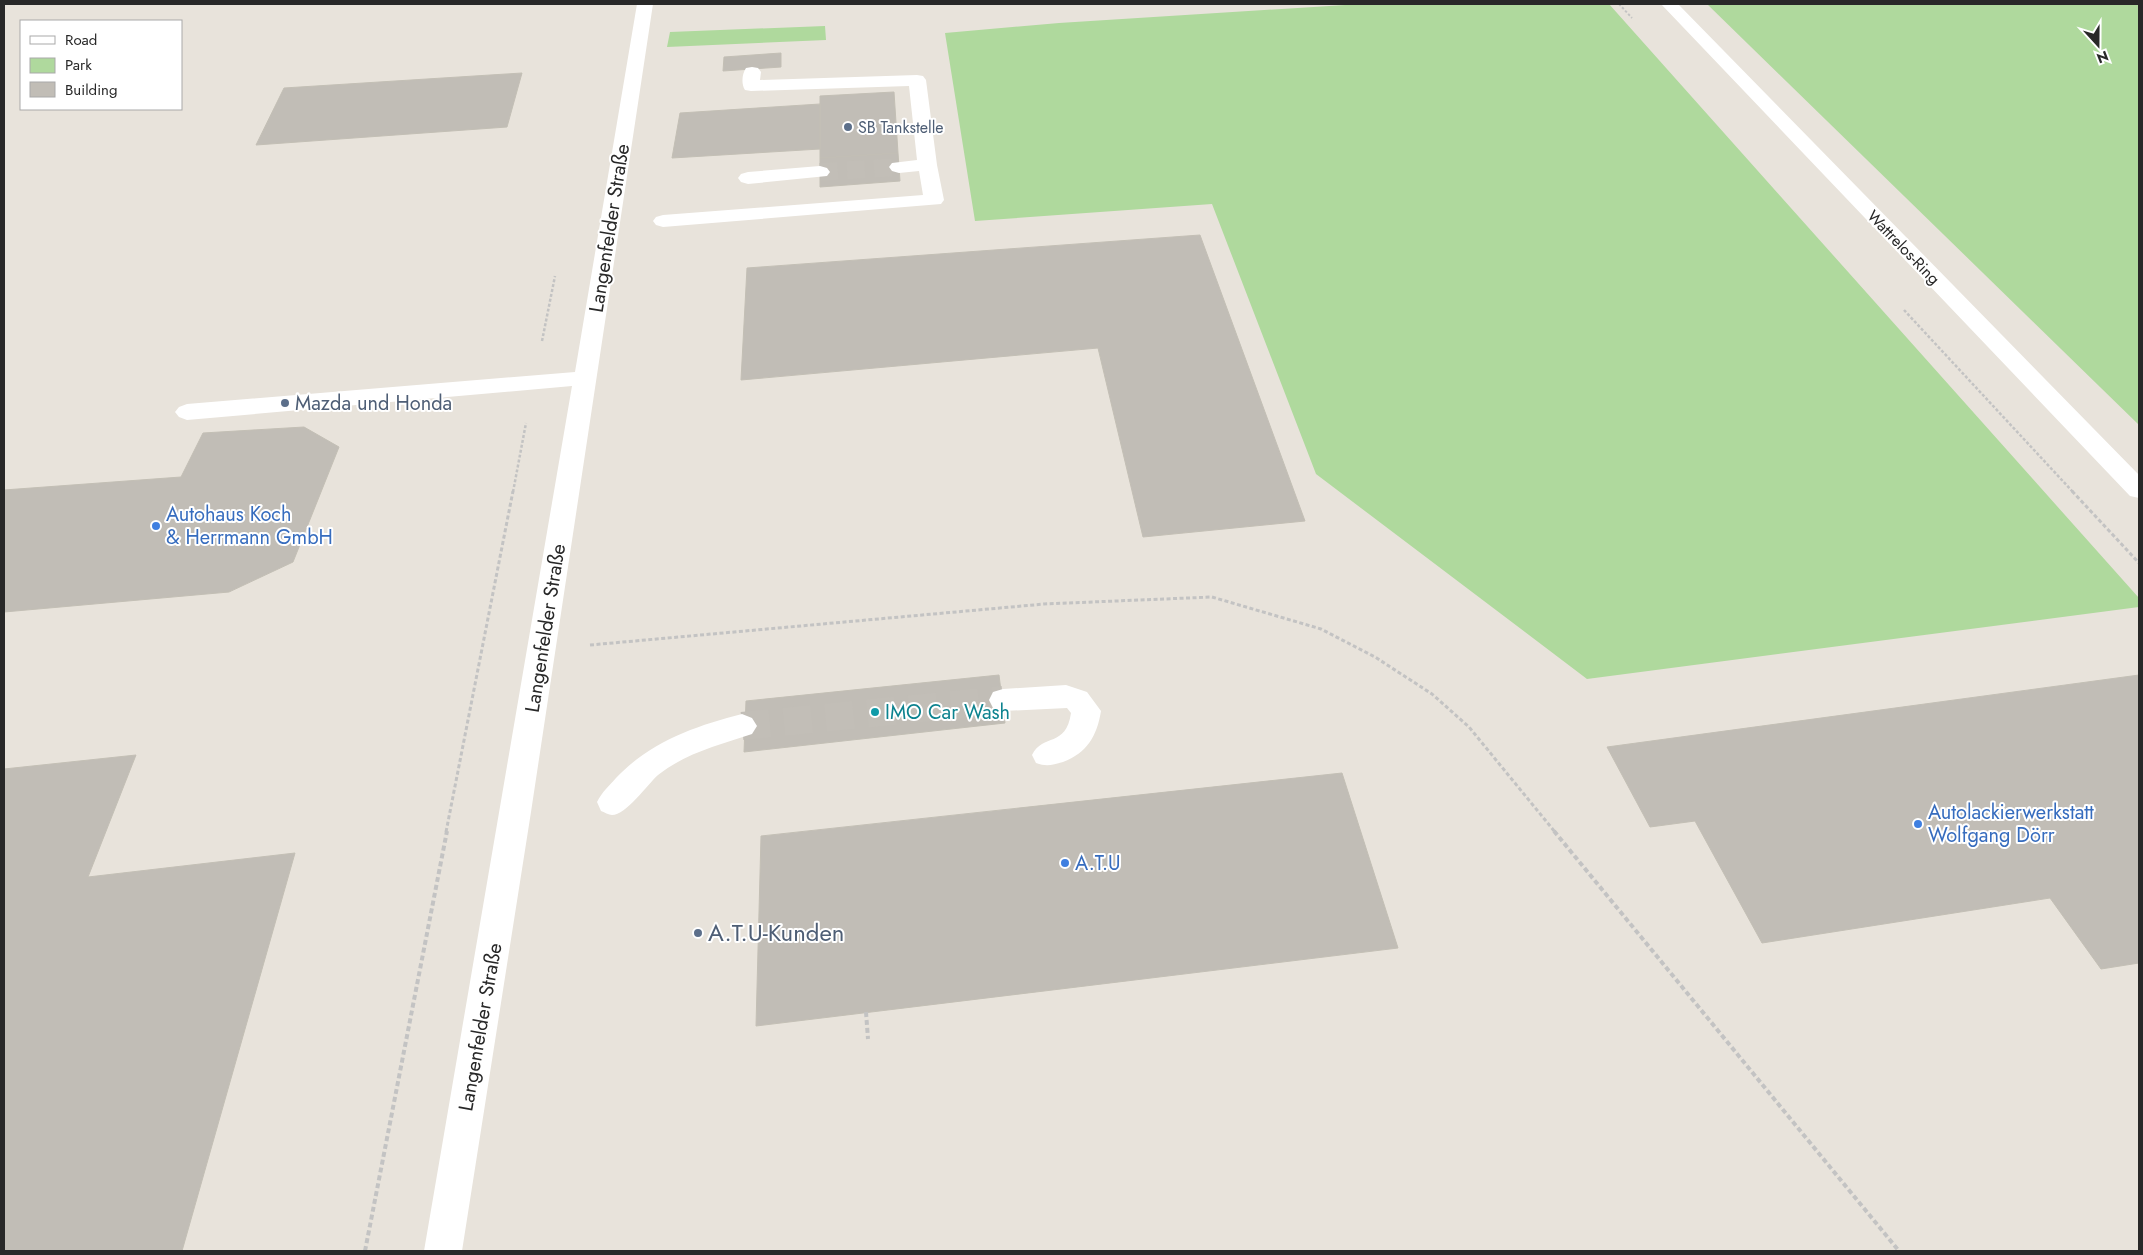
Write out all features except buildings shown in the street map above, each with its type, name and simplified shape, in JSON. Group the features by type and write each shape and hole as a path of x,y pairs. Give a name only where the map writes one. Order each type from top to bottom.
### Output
{"street":[{"name":"Langenfelder Straße","path":"443,1251 516,812 645,4"},
{"name":"Wattrelos-Ring","path":"1669,4 2139,490"},
{"path":"663,221 934,200 927,165 917,80 751,86 752,72"},
{"path":"899,167 927,165"},
{"path":"748,178 820,172"},
{"path":"187,412 585,378"},
{"path":"1003,700 1066,696 1077,700 1086,712 1084,728 1078,738 1068,747 1047,755"},
{"path":"612,802 650,765 692,741 720,731 742,726"}],"path":[{"path":"366,1251 557,268"},
{"path":"582,646 1044,604 1212,598 1321,629 1375,657 1432,694 1469,727 1899,1251"},
{"path":"866,1012 868,1039"}],"green space":[{"path":"1361,4 1609,4 2139,598 2139,607 1587,679 1316,474 1212,204 975,221 945,33 1059,23"},
{"path":"1707,4 2139,4 2139,425"},
{"path":"825,26 826,40 667,47 670,32"}],"tunnel":[{"path":"820,172 899,167"},
{"path":"742,726 1003,700"}],"place":[{"name":"SB Tankstelle","path":"848,127"},
{"name":"Mazda und Honda","path":"285,403"},
{"name":"Autohaus Koch & Herrmann GmbH","path":"156,526"},
{"name":"IMO Car Wash","path":"875,712"},
{"name":"Autolackierwerkstatt Wolfgang Dörr","path":"1918,824"},
{"name":"A.T.U","path":"1065,863"},
{"name":"A.T.U-Kunden","path":"698,933"}]}
